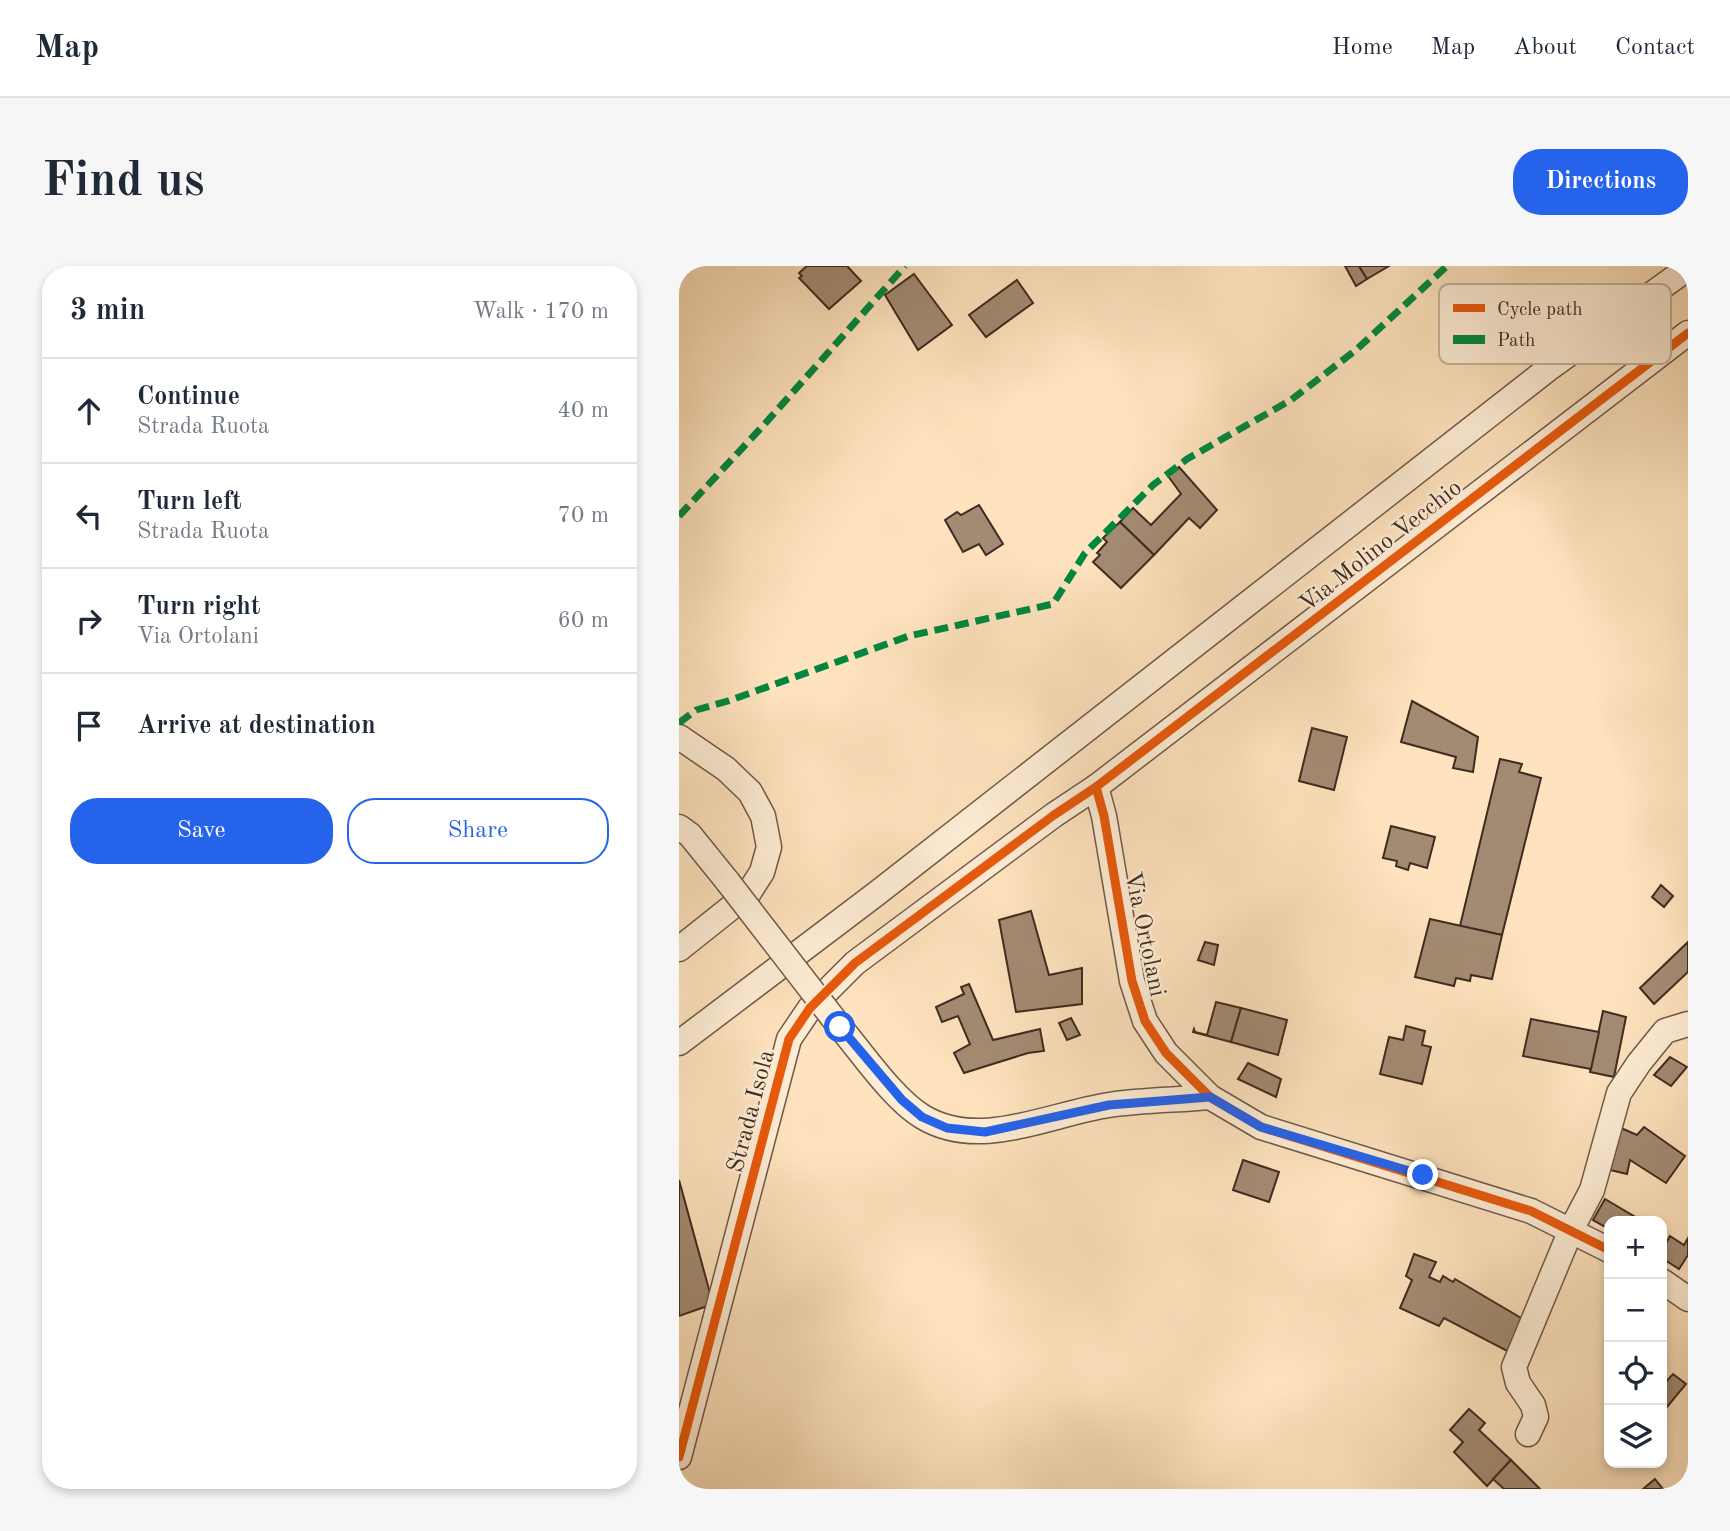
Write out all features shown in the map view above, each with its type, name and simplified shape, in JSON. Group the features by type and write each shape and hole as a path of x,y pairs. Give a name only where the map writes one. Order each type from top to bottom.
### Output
{"street":[{"path":"1666,284 1688,268"},
{"name":"Via Molino Vecchio","path":"1671,347 1688,334"},
{"path":"679,1043 876,894 1555,364"},
{"name":"Via Molino Vecchio","path":"1096,787 1649,364"},
{"path":"679,737 726,769 750,792 763,816 769,846 762,872 748,894 679,949"},
{"name":"Via Ortolani","path":"1096,787 1104,816 1132,981 1145,1021 1166,1053 1210,1097 1261,1127 1531,1210 1604,1247"},
{"name":"Strada Isola","path":"679,1457 789,1039 810,1008 855,963 1054,815 1096,787"},
{"path":"679,827 690,835 728,882 840,1027 902,1100 922,1117 947,1128 985,1132 1109,1105 1210,1097"},
{"path":"1528,1434 1536,1416 1533,1405 1518,1382 1514,1367 1571,1230 1592,1190 1619,1093 1665,1031 1688,1024"},
{"path":"1667,1284 1688,1299"}],"building":[{"path":"807,266 847,266 861,281 829,309 799,278 802,276 799,273"},
{"path":"1345,266 1359,266 1367,279 1356,286"},
{"path":"1359,266 1389,266 1367,279"},
{"path":"914,274 952,325 918,350 885,295"},
{"path":"1017,280 1033,303 986,337 969,315"},
{"path":"1179,467 1217,510 1200,528 1189,518 1154,555 1120,522 1133,508 1151,525 1181,494 1168,476"},
{"path":"979,505 1003,544 986,555 979,544 963,552 945,520 957,512 961,515"},
{"path":"1120,522 1154,555 1121,588 1093,562 1107,542 1103,538"},
{"path":"1412,701 1478,737 1473,772 1453,768 1456,757 1401,742"},
{"path":"1312,728 1347,737 1334,790 1299,781"},
{"path":"1500,759 1522,764 1519,772 1541,778 1502,935 1460,926"},
{"path":"1391,826 1435,837 1427,868 1410,863 1408,870 1396,866 1397,861 1383,858"},
{"path":"1661,885 1673,896 1664,907 1652,897"},
{"path":"1031,911 1049,975 1082,968 1082,1004 1016,1012 999,920"},
{"path":"1430,919 1502,935 1492,979 1471,975 1470,981 1456,978 1454,986 1415,977"},
{"path":"1205,942 1218,945 1214,965 1198,960"},
{"path":"1688,942 1688,972 1654,1004 1640,988"},
{"path":"969,984 993,1040 1040,1029 1044,1051 1028,1053 964,1073 954,1053 970,1044 958,1016 942,1022 936,1007 964,994 961,987"},
{"path":"1216,1002 1241,1008 1231,1042 1193,1032 1194,1029 1195,1032 1207,1035"},
{"path":"1241,1008 1287,1020 1278,1055 1231,1042"},
{"path":"1603,1011 1626,1017 1614,1077 1590,1072"},
{"path":"1071,1018 1080,1035 1067,1040 1059,1023"},
{"path":"1531,1019 1599,1032 1591,1069 1523,1056"},
{"path":"1406,1026 1425,1031 1422,1045 1431,1047 1422,1084 1380,1074 1389,1037 1403,1040"},
{"path":"1670,1057 1687,1067 1671,1086 1654,1075"},
{"path":"1248,1063 1281,1079 1276,1097 1238,1079"},
{"path":"1644,1127 1685,1156 1666,1183 1630,1160 1627,1174 1610,1170 1621,1128 1637,1135"},
{"path":"1243,1160 1279,1172 1269,1202 1233,1190"},
{"path":"679,1180 713,1304 679,1316"},
{"path":"1605,1199 1634,1216 1604,1216 1604,1226 1593,1220"},
{"path":"1670,1236 1684,1245 1688,1238 1688,1255 1679,1269 1667,1261 1667,1241"},
{"path":"1414,1254 1436,1262 1429,1277 1440,1282 1443,1276 1453,1282 1455,1279 1528,1322 1511,1353 1444,1318 1439,1326 1400,1308 1412,1280 1406,1276"},
{"path":"1673,1374 1686,1384 1667,1407 1667,1405 1667,1381"},
{"path":"1469,1409 1485,1423 1479,1430 1511,1460 1487,1486 1454,1452 1463,1442 1450,1430"},
{"path":"1511,1460 1540,1489 1504,1489 1493,1479"},
{"path":"1655,1479 1663,1489 1643,1489"}],"marked path":[{"path":"679,516 905,266"},
{"path":"679,723 696,710 909,636 1053,604 1085,553 1153,485 1187,459 1291,400 1356,350 1447,266"}],"cycle path":[{"path":"1671,346 1688,333"},
{"path":"679,1457 789,1039 810,1008 855,963 1054,815 1096,787 1648,364"},
{"path":"1096,787 1104,816 1132,981 1145,1021 1166,1053 1210,1097 1261,1127 1531,1211 1604,1248"}],"route":[{"path":"840,1027 902,1100 922,1117 947,1128 985,1132 1109,1105 1210,1097 1261,1127 1423,1175"}]}
